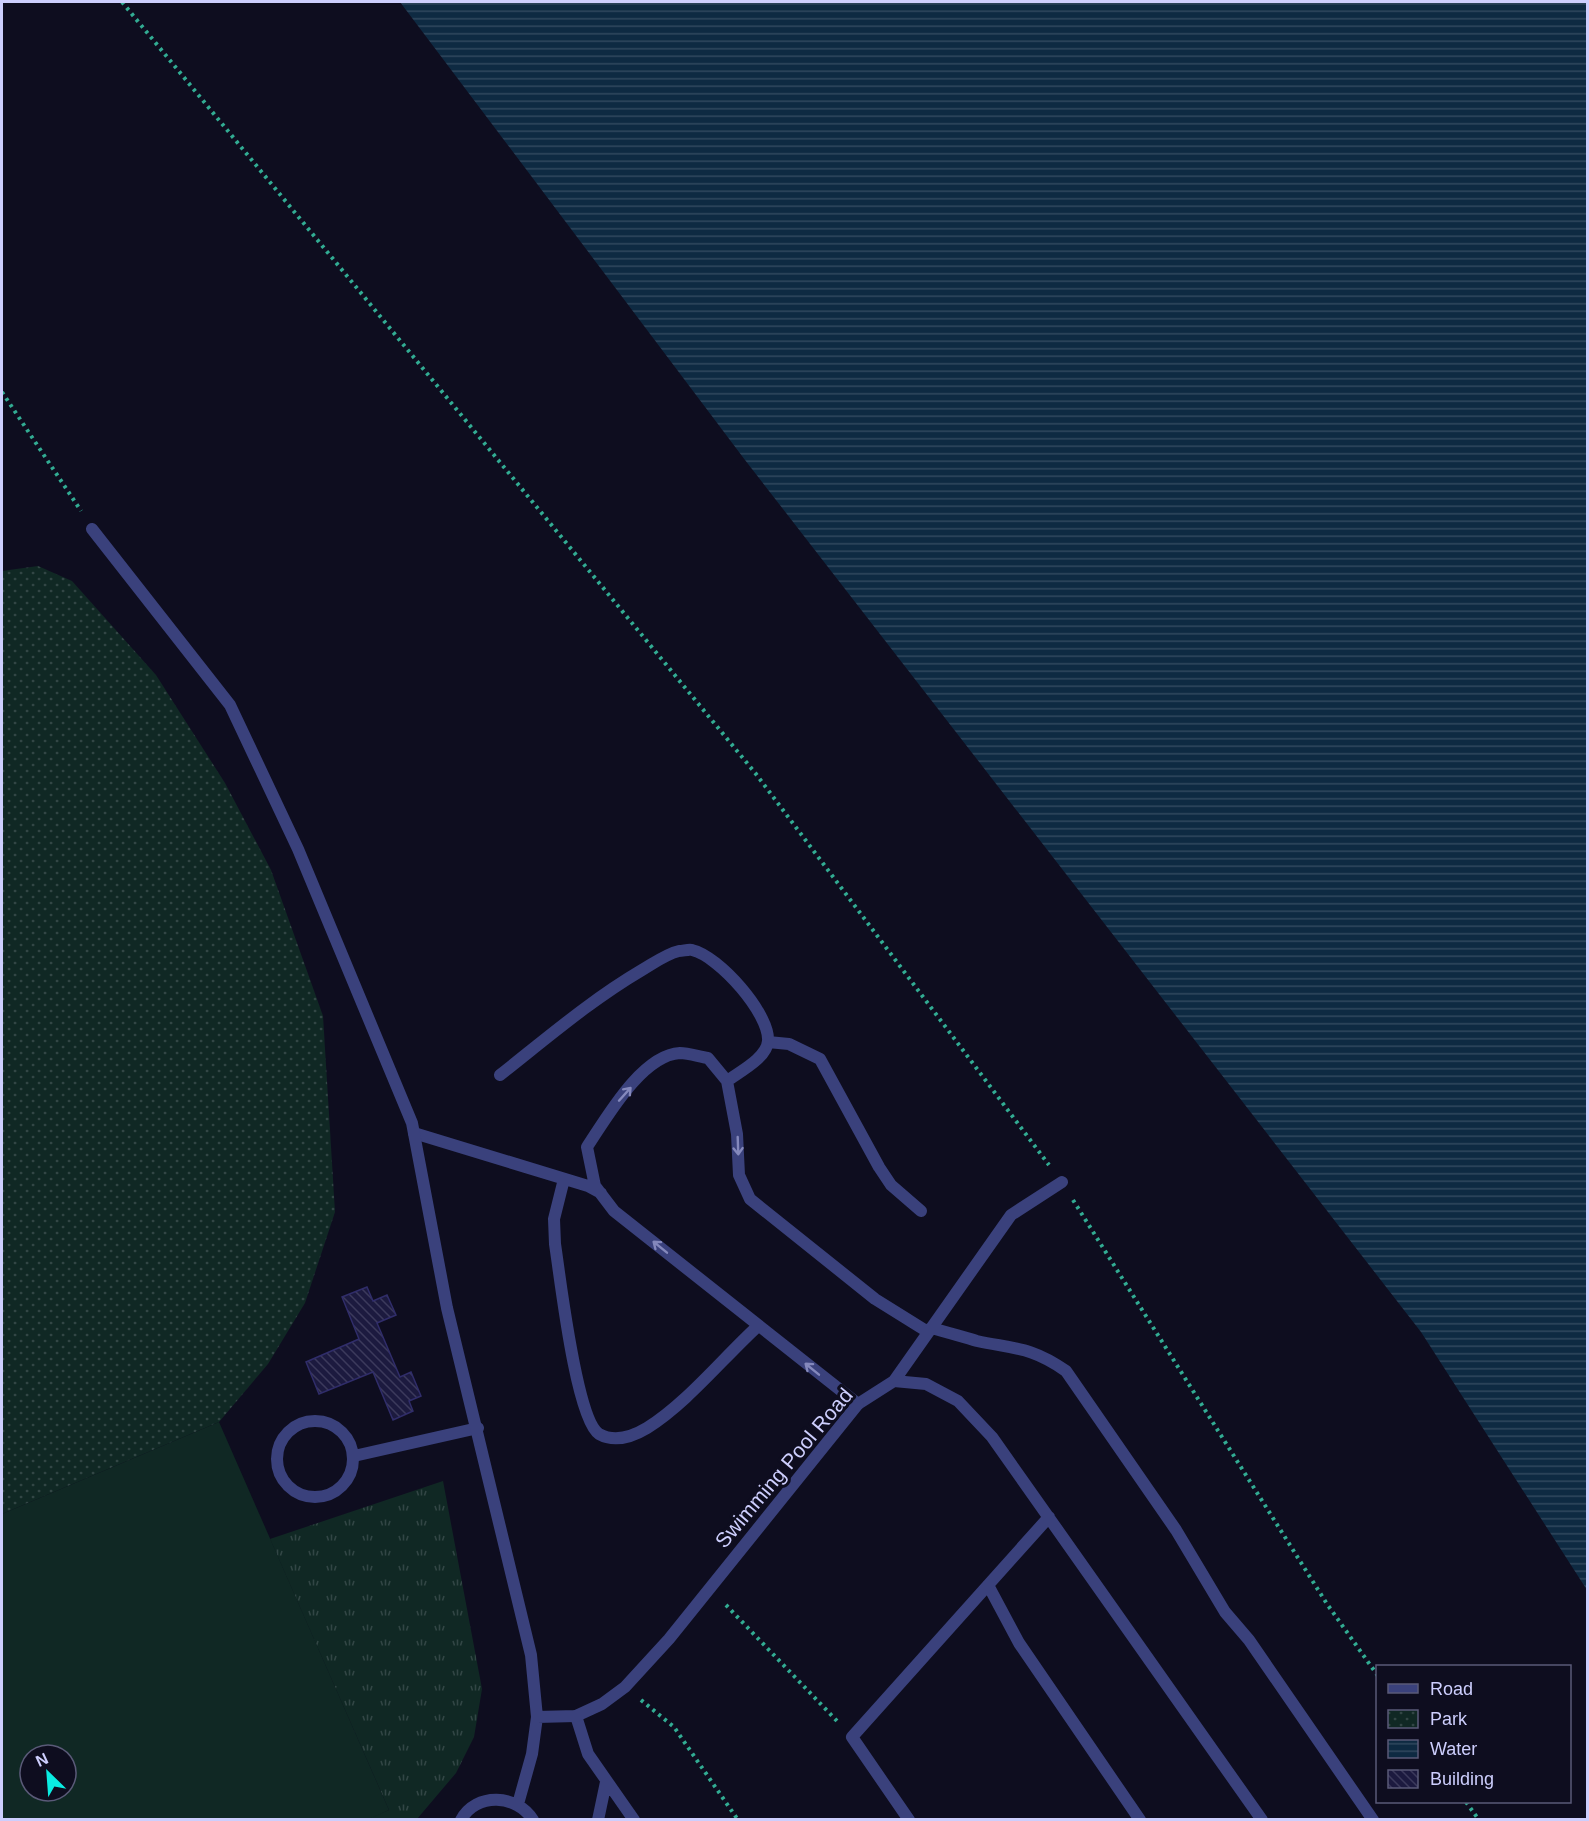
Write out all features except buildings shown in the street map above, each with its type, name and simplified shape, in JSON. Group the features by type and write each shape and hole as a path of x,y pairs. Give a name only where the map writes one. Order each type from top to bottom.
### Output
{"street":[{"path":"92,529 230,705 298,849 412,1123 447,1308 478,1428 531,1655 537,1717 532,1754 518,1804"},
{"path":"500,1075 600,995 660,959 676,952 692,950 723,969 742,990 763,1022 768,1042 764,1053 727,1081"},
{"path":"768,1042 789,1044 820,1059 879,1167 891,1185 921,1211"},
{"path":"858,1404 614,1210 595,1186 587,1146 616,1103 652,1063 680,1053 708,1058 727,1081 738,1134 739,1175 750,1199 875,1299 930,1330 979,1341 1017,1346 1045,1356 1066,1371 1176,1530 1224,1612 1249,1640 1373,1820"},
{"path":"414,1133 588,1186 601,1193"},
{"path":"564,1179 554,1219 555,1244 580,1392 590,1423 598,1433 611,1438 623,1439 645,1429 666,1414 759,1326"},
{"name":"Swimming Pool Road","path":"537,1717 576,1716 603,1704 625,1687 669,1639 858,1404 894,1380 1011,1215 1062,1182"},
{"path":"894,1380 926,1384 958,1401 992,1437 1262,1820"},
{"path":"310,1421 334,1425 351,1444 354,1456 348,1481 327,1496 314,1498 290,1489 282,1479 277,1467 277,1455 284,1437 298,1425 310,1421"},
{"path":"354,1456 478,1428"},
{"path":"909,1820 852,1737 1049,1516"},
{"path":"988,1585 1019,1643 1140,1820"},
{"path":"576,1716 588,1754 634,1820"},
{"path":"598,1820 606,1782"},
{"path":"461,1820 469,1810 481,1802 495,1799 518,1804 533,1820"}],"path":[{"path":"122,2 756,774 1062,1182 1327,1604 1376,1675"},
{"path":"2,392 92,529"},
{"path":"710,1588 852,1737"},
{"path":"625,1687 674,1727 738,1820"},
{"path":"1467,1803 1479,1820"}],"green space":[{"path":"38,566 72,581 156,675 225,783 271,870 323,1016 335,1212 305,1303 268,1364 219,1422 2,1514 2,571"},
{"path":"219,1422 389,1810 367,1820 2,1819 2,1514"},
{"path":"443,1481 482,1689 474,1737 456,1773 417,1819 367,1819 389,1810 270,1539"}],"water":[{"path":"400,2 1587,2 1587,1590 1421,1332 745,460"}]}
